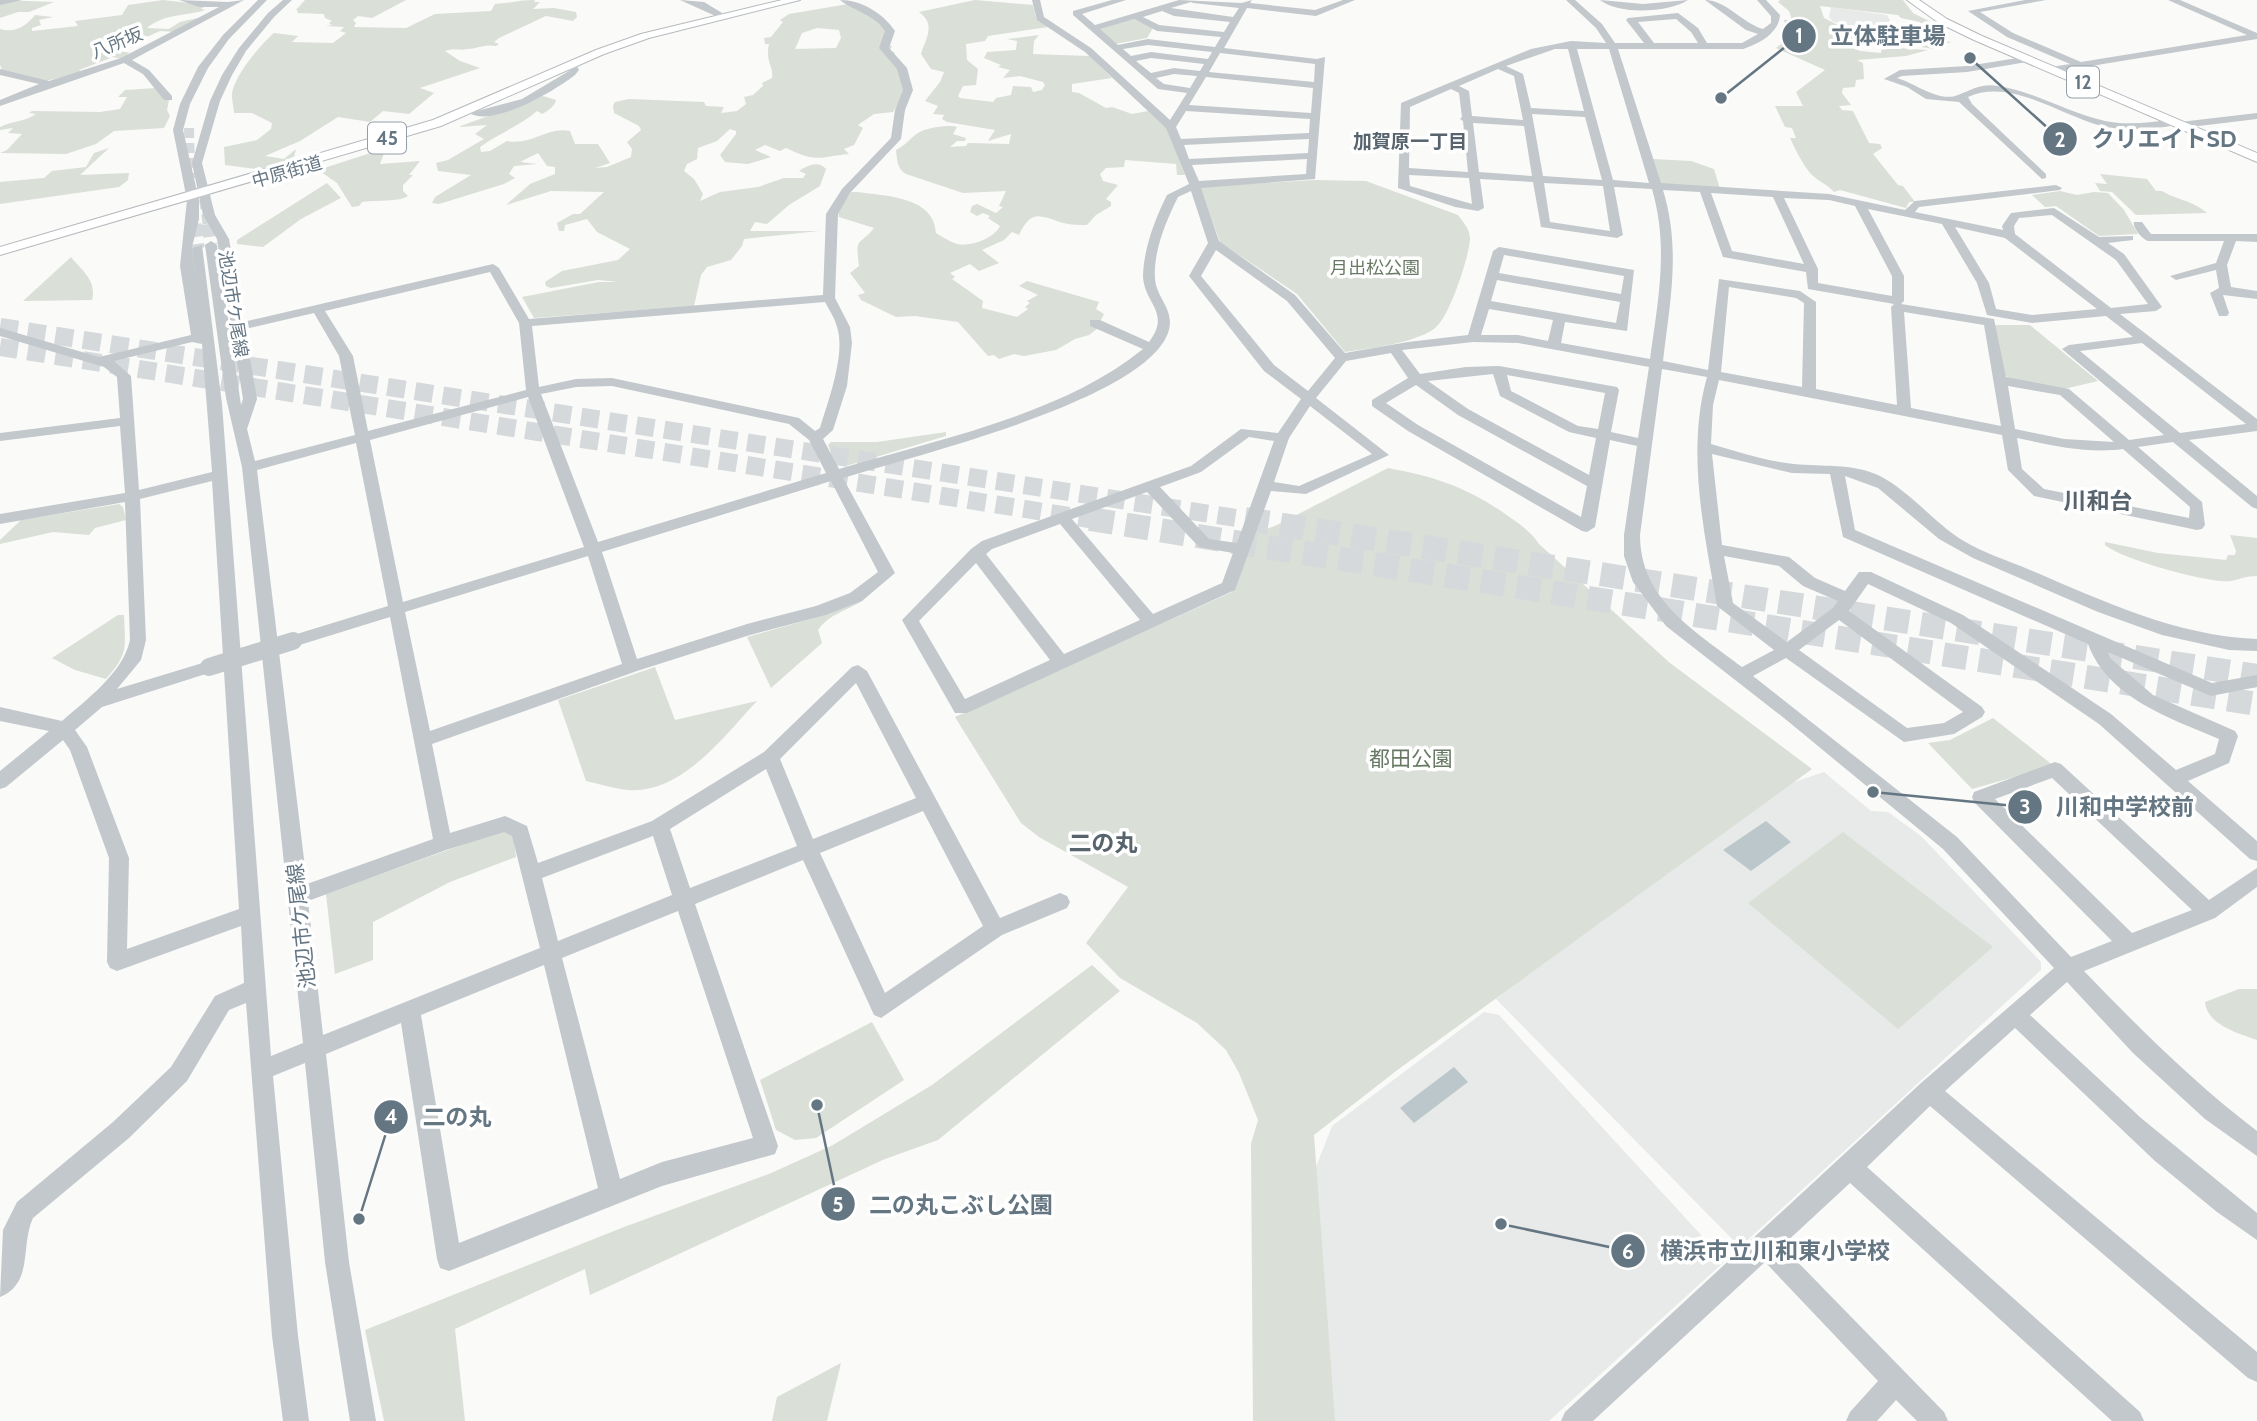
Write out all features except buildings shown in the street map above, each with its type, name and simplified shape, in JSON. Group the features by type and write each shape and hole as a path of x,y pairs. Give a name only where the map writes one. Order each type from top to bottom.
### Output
{"main road":[{"name":"中原街道","path":"198,196 438,123 568,66 645,36 795,0"},
{"name":"12","path":"1912,0 1943,21 1972,35 2257,158"},
{"name":"中原街道","path":"0,254 396,139 474,113 568,66"}],"street":[{"path":"0,2 18,0"},
{"path":"183,0 199,4 236,2"},
{"name":"池辺市ケ尾線","path":"263,0 226,37 204,67 185,104 178,139 198,196 209,215 204,245 261,1070 296,1421"},
{"name":"池辺市ケ尾線","path":"241,430 250,399 237,327 193,219 198,196 198,129 193,107 218,57 237,33 270,0"},
{"name":"池辺市ケ尾線","path":"198,129 217,74 233,50 279,0"},
{"name":"池辺市ケ尾線","path":"198,129 242,50 288,0"},
{"path":"684,0 701,4 723,16"},
{"path":"815,438 826,430 840,386 845,343 844,327 829,299 832,214 846,191 896,139 908,90 902,68 884,48 890,34 888,25 875,15 844,0"},
{"path":"1036,0 1037,15 1040,19 1088,50 1171,127 1195,185 1214,243 1286,293 1342,358"},
{"path":"1122,0 1076,13 1161,87 1194,91"},
{"path":"1093,28 1191,0 1246,3 1317,13 1351,0"},
{"path":"1570,0 1599,26 1612,45 1666,218 1669,247 1632,535 1632,556 1641,582 1672,622 1950,843 2141,1046 2213,1111 2257,1145"},
{"path":"1604,0 1612,6 1684,0"},
{"path":"1709,0 1749,28 1766,33"},
{"path":"1451,86 1464,91 1465,119 1478,208 1404,188 1405,106 1451,86 1534,51 1571,44 1743,47 1775,24 1776,15 1761,0"},
{"path":"2042,0 1972,11 2003,30 2081,65"},
{"path":"2172,0 2257,36"},
{"name":"八所坂","path":"0,103 124,60 236,2"},
{"path":"1171,127 1246,3"},
{"path":"1163,8 1174,13 1237,20"},
{"path":"1135,16 1157,27 1228,35"},
{"path":"1650,45 1642,31 1631,20 1678,16 1695,30 1705,47"},
{"path":"1972,35 2003,30"},
{"path":"2054,69 2257,36"},
{"path":"96,702 1051,408 1105,382 1152,348 1164,327 1165,315 1149,285 1160,224 1173,195 1195,185 1311,177 1321,60 1148,42 1116,47"},
{"path":"1498,66 1518,74 1528,117 1545,225 1617,236 1608,183 1571,44"},
{"path":"1130,59 1151,55 1212,62"},
{"path":"2030,59 1968,69 1900,73 1889,79 1910,85 1930,97 1962,99 2042,176"},
{"path":"124,60 140,65 151,74 154,84 168,98"},
{"path":"1150,76 1174,71 1317,85"},
{"path":"0,72 49,84"},
{"path":"1962,99 1966,91 2007,89 2083,118 2107,124 2179,124 2257,116"},
{"path":"1184,108 1315,116"},
{"path":"1465,119 1590,114"},
{"path":"178,139 198,129"},
{"path":"1179,142 1313,136"},
{"path":"1186,162 1311,156"},
{"path":"1404,171 1858,201 2009,234 2257,427"},
{"path":"1909,212 1915,204 2056,188"},
{"path":"1704,189 1727,254 1812,268"},
{"path":"1777,194 1812,268 1812,286 1898,301 1898,276 1858,201"},
{"path":"1945,220 1983,283 1992,312 2032,319 2156,307 2120,257 2054,211 2015,215 2008,226 2009,234"},
{"path":"2138,224 2148,237 2257,238"},
{"path":"2224,225 2235,238"},
{"path":"2097,241 2129,238"},
{"path":"2225,289 2221,265 2235,238"},
{"path":"1214,243 1195,276 1269,368 1382,455 1301,491 1264,485"},
{"name":"池辺市ケ尾線","path":"204,245 186,266 204,387 217,429"},
{"name":"池辺市ケ尾線","path":"204,245 249,467 337,1262 363,1421"},
{"path":"1474,337 1499,251 1630,273 1622,328 1484,304"},
{"path":"2176,276 2221,265"},
{"path":"237,327 493,268 525,323 533,392 593,549 631,667"},
{"path":"1492,276 1626,299"},
{"path":"1715,548 1783,561 1845,606 1976,712 1948,729 1904,735 1725,606 1715,548 1704,447 1706,405 1714,375 1723,282 1800,295 1811,302 1809,392"},
{"path":"2223,313 2216,293 2225,289 2257,295"},
{"path":"525,323 829,299"},
{"path":"1904,411 1897,307 1990,322 1998,380 2015,470 2039,494 2197,525 2197,505 2064,392 1998,380"},
{"path":"317,308 346,356 443,843"},
{"path":"1554,345 1560,317"},
{"path":"1095,323 1152,348"},
{"path":"0,332 109,364 124,376 137,565 138,640 135,656 96,702 0,782"},
{"path":"98,361 197,337"},
{"path":"1282,438 1246,432 1196,469 987,545 977,552 910,621 961,709 1229,586 1282,438 1309,398 1342,358 1474,337 1518,339 2074,444 2126,445 2257,427"},
{"path":"2145,339 2069,349 2257,505"},
{"path":"1394,348 1416,379 1463,412 1595,484"},
{"path":"1466,370 1499,370 1612,390 1587,527 1413,428 1377,403 1416,379 1466,370"},
{"path":"1499,370 1505,393 1574,429 1644,443"},
{"path":"249,467 533,392 576,383 612,382 781,416 794,421 815,438 887,573 856,597 820,611 631,667 424,740"},
{"path":"0,437 127,421"},
{"path":"1704,447 1794,468 1837,470 1871,478 1894,491 1957,544 2056,587 2176,632 2239,646 2257,645"},
{"path":"1837,470 1847,533 2211,690 2257,681"},
{"path":"0,519 133,496 219,475"},
{"path":"1150,486 1204,543 1243,549"},
{"path":"1063,518 1151,622"},
{"path":"977,552 1061,662"},
{"path":"1740,675 1786,651 1845,606 1865,576 1957,619 2105,719 2257,853"},
{"path":"2095,640 2103,661 2147,701 2229,736 2222,758 2174,779"},
{"path":"531,874 659,826 770,757 858,671 995,929"},
{"path":"0,714 64,728 78,747 118,858 117,962 250,914"},
{"path":"770,757 808,849 881,1008 995,929 1060,902"},
{"path":"2130,945 1981,797 2054,769 2208,912"},
{"path":"261,1070 926,802"},
{"path":"298,896 443,843 505,824 520,831 612,1195"},
{"path":"410,1011 449,1259 662,1174 767,1146 659,826"},
{"path":"1574,1421 1929,1091 2068,968 2208,912 2257,876"},
{"path":"0,1285 11,1274 15,1230 25,1210 121,1130 170,1084 202,1040 222,1003 256,988"},
{"path":"2016,1015 2108,1105 2216,1197 2257,1228"},
{"path":"1929,1091 2257,1368"},
{"path":"1850,1167 2131,1421"},
{"path":"1765,1245 1935,1421"},
{"path":"1859,1421 1896,1381"}],"shaded area":[{"path":"1831,7 1887,15 1893,26 1873,25 1871,31 1848,27 1832,21 1829,17"},
{"path":"1824,772 1871,811 1888,812 1921,836 2041,962 2041,970 1740,1247 1496,999 1765,792"},
{"path":"1766,821 1791,842 1751,871 1723,850"},
{"path":"1484,1012 1499,1015 1725,1261 1549,1421 1318,1421 1308,1187 1332,1126"},
{"path":"1454,1067 1468,1082 1414,1123 1400,1108"}],"green space":[{"path":"0,0 54,2 29,12 18,12 0,18"},
{"path":"163,0 207,5 201,9 206,10 153,23 147,28 169,29 180,22 202,17 175,32 160,31 131,39 119,46 125,48 121,51 130,55 122,59 113,57 79,70 82,72 46,81 3,72 0,65 0,29 19,28 35,15 53,17 39,20 41,25 32,28 32,31 78,26 75,21 122,15 128,5"},
{"path":"305,0 406,0 372,18 358,16 353,20 356,23 354,27 406,28 435,14 491,11 495,4 530,0 540,2 533,9 554,8 576,12 577,17 573,21 546,16 499,38 494,42 499,44 496,46 445,51 460,61 480,68 420,88 434,93 409,114 383,111 370,122 338,117 300,141 265,156 284,159 296,149 293,161 265,170 225,165 224,147 257,140 271,129 272,123 252,113 234,113 232,100 237,80 262,45 274,33 298,36 292,42 333,43 346,33 340,31 344,27 326,26 332,25 329,23 332,21 325,18 324,14 297,13 296,10"},
{"path":"975,0 1033,5 1036,17 1048,27 988,36 985,41 966,44 967,60 978,69 976,85 963,86 958,96 960,98 993,102 996,98 1011,95 1013,86 1031,87 1033,92 1042,90 1045,85 1043,82 1020,76 1003,78 1010,70 998,67 1001,65 984,58 987,52 1016,50 1017,41 1007,39 1039,35 1034,41 1033,54 1090,56 1112,78 1072,84 1072,92 1106,108 1112,107 1132,114 1148,111 1168,129 1185,175 1177,175 1176,164 1125,160 1124,167 1106,168 1100,174 1103,181 1118,185 1106,199 1111,202 1111,206 1096,215 1087,225 1033,217 1028,220 1019,235 1012,232 1004,240 982,250 999,263 979,271 970,264 950,273 955,277 952,279 983,301 982,308 1017,317 1028,309 1025,307 1030,303 1027,301 1038,295 1019,286 1027,281 1099,302 1096,309 1104,314 1101,320 1095,320 1094,326 1098,328 1089,335 1075,339 1056,350 1024,356 1014,354 999,359 994,355 988,356 958,322 915,316 896,317 861,300 858,295 865,293 850,273 859,266 859,243 874,228 839,217 838,211 851,192 881,195 918,205 933,221 936,233 957,244 974,243 997,231 1000,226 988,218 990,216 983,213 977,216 970,212 972,206 977,204 996,213 1003,207 999,206 1006,191 963,193 906,174 899,167 896,150 918,133 941,126 957,127 953,134 966,138 965,141 957,141 950,147 966,146 968,143 1009,144 1011,134 988,141 995,130 947,122 942,119 944,115 933,114 938,106 925,101 940,82 944,72 931,69 921,54 929,27 919,12"},
{"path":"1903,0 1913,13 1939,26 1941,32 1950,32 1934,38 1951,42 1933,49 1922,47 1923,34 1905,28 1924,28 1920,22 1898,15 1820,6 1824,18 1844,28 1846,34 1852,35 1852,47 1860,51 1881,53 1882,47 1928,50 1906,56 1857,60 1863,63 1864,79 1856,80 1855,87 1843,88 1842,93 1851,105 1839,106 1842,110 1853,111 1869,143 1880,144 1882,148 1873,154 1915,202 1909,202 1906,208 1840,190 1834,192 1811,174 1802,162 1790,138 1796,138 1792,128 1785,127 1775,106 1803,106 1796,92 1825,70 1776,48 1792,35 1808,29 1785,24 1784,20 1792,20 1789,11 1778,2"},
{"path":"848,4 862,10 887,28 884,45 892,46 890,51 895,54 891,55 902,68 906,90 893,112 874,114 858,125 863,128 854,145 844,149 849,154 812,157 786,148 780,151 765,145 755,150 771,157 748,164 725,162 720,155 736,134 736,131 730,129 717,141 698,148 697,159 687,164 684,171 694,179 703,194 700,201 720,192 758,187 784,178 803,178 806,174 799,171 812,165 820,165 826,169 820,186 789,205 767,224 755,222 750,231 819,231 744,239 731,260 707,267 701,275 694,306 534,318 522,297 599,282 619,282 598,280 551,288 546,286 545,282 562,271 618,260 630,249 597,232 587,219 565,225 564,231 559,231 557,223 573,214 580,214 604,192 551,191 506,205 530,184 555,174 555,167 547,166 538,153 520,162 537,164 514,166 509,174 515,178 504,184 439,204 432,203 435,197 471,175 438,171 436,163 448,160 484,139 475,134 487,125 458,127 543,96 556,100 551,108 542,114 537,111 487,142 480,147 481,152 490,151 507,141 524,141 562,130 570,131 575,144 598,144 610,163 595,168 607,167 631,157 632,149 627,142 641,130 639,126 614,113 615,102 629,99 704,102 706,106 724,107 721,113 737,111 746,104 744,97 753,95 763,86 762,83 772,78 769,44 765,44 764,38 771,37 783,22 780,20 789,14","holes":["817,28 839,30 841,38 836,48 795,49 802,33"]},
{"path":"1131,18 1153,28 1147,38 1115,44 1096,28"},
{"path":"157,88 161,96 169,100 167,110 170,116 164,128 114,131 96,144 66,154 0,153 7,150 22,134 8,133 13,128 0,130 0,127 36,114 29,113 32,111 100,112 120,109 127,97 118,97 125,90"},
{"path":"109,148 80,175 129,173 128,180 119,187 0,204 0,182 44,178 52,171 86,167 94,153"},
{"path":"386,148 380,164 420,161 409,175 413,175 403,185 403,191 408,196 404,198 362,202 359,206 352,207 337,183 318,170"},
{"path":"1653,159 1691,161 1714,169 1720,189 1660,185"},
{"path":"2100,174 2147,179 2156,191 2190,203 2207,213 2136,215 2112,192 2100,191 2095,183 2107,184"},
{"name":"月出松公園","path":"1313,180 1366,181 1458,215 1469,232 1469,248 1452,301 1434,329 1403,342 1345,352 1297,294 1220,242 1200,187"},
{"path":"327,183 341,198 301,219 263,247 237,244 237,240"},
{"path":"2060,191 2077,195 2108,193 2124,210 2138,234 2099,236 2056,206 2045,207 2032,195"},
{"path":"71,257 90,281 92,300 23,301"},
{"path":"1995,325 2030,325 2098,381 2064,389 2010,379 2001,372"},
{"path":"946,432 946,436 846,466 836,465 828,445 831,442 877,442"},
{"name":"都田公園","path":"1388,468 1460,488 1512,518 1670,663 1812,769 1396,1071 1314,1135 1335,1421 1253,1421 1251,1144 1258,1120 1239,1073 1226,1050 1197,1023 1120,978 1086,943 1128,887 1039,837 1021,823 955,717 1232,592 1256,533 1277,525"},
{"path":"119,504 123,507 126,520 95,528 89,535 53,532 0,544 0,540 21,520"},
{"path":"2230,535 2257,538 2257,576 2231,581 2205,579 2128,557 2105,545 2105,542 2158,553 2226,560 2228,555 2235,555 2236,551"},
{"path":"864,600 833,616 822,625 818,630 822,643 771,688 747,637 825,615"},
{"path":"118,615 124,615 124,650 119,663 106,679 75,670 52,658"},
{"path":"655,667 675,720 757,701 716,746 684,773 666,783 648,789 628,790 586,781 558,700"},
{"path":"1993,718 2054,766 1972,789 1928,743 1950,740"},
{"path":"503,830 513,833 516,857 450,882 373,922 373,960 335,974 326,894"},
{"path":"1843,832 1993,947 1898,1029 1748,903"},
{"path":"1092,965 1120,991 938,1140 885,1159 590,1295 585,1269 455,1329 465,1421 384,1421 365,1330 624,1227 769,1174 833,1145 932,1085"},
{"path":"2239,989 2257,989 2257,1040 2225,1027 2211,1017 2207,1010 2205,1002"},
{"path":"872,1022 904,1080 816,1138 795,1140 776,1130 760,1080"},
{"path":"841,1363 827,1421 772,1421 777,1397"}],"tunnel":[{"path":"189,128 190,178"},
{"path":"204,199 208,226"},
{"path":"193,210 195,226"},
{"path":"195,224 198,248"},
{"path":"208,224 211,245"},
{"path":"0,327 1256,521"},
{"path":"0,347 1101,521"},
{"path":"1090,519 2257,704"},
{"path":"1245,519 2257,676"}],"place":[{"name":"クリエイトSD","path":"1970,58"},
{"name":"立体駐車場","path":"1721,98"},
{"name":"川和中学校前","path":"1873,792"},
{"name":"二の丸こぶし公園","path":"817,1105"},
{"name":"二の丸","path":"359,1219"},
{"name":"横浜市立川和東小学校","path":"1501,1224"}],"district":[{"name":"加賀原一丁目","path":"1410,141"},
{"name":"川和台","path":"2098,501"},
{"name":"二の丸","path":"1103,843"}]}
